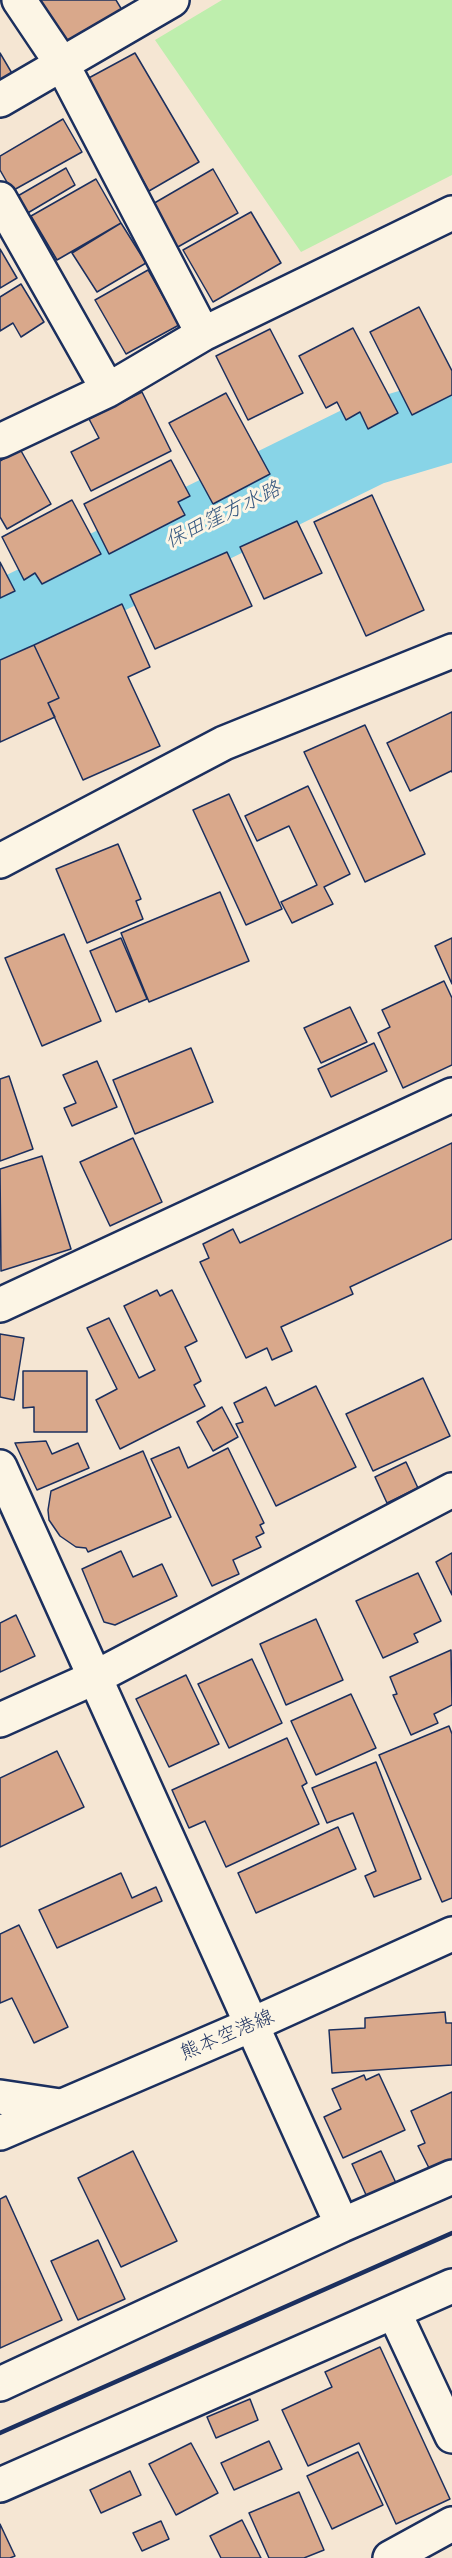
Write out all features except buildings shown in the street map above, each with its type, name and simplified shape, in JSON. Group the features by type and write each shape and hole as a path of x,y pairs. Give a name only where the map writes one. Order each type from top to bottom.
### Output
{"street":[{"path":"19,0 62,64 203,334"},
{"path":"0,100 172,0"},
{"path":"0,199 108,390"},
{"path":"0,441 108,390 203,334 452,213"},
{"path":"0,861 224,743 452,651"},
{"path":"0,1305 452,1095"},
{"path":"0,1467 342,2225"},
{"path":"0,1720 96,1677 452,1490"},
{"name":"熊本空港線","path":"0,2133 251,2025 452,1934"},
{"path":"0,2097 60,2106"},
{"path":"0,2384 342,2225 452,2177"},
{"path":"0,2485 452,2286"},
{"path":"394,2312 452,2436"},
{"path":"390,2558 452,2524"}],"green space":[{"path":"222,0 452,0 452,175 301,252 155,40"}],"waterway":[{"name":"保田窪方水路","path":"0,625 368,444 452,419"}],"railway":[{"path":"0,2433 452,2233"}]}
